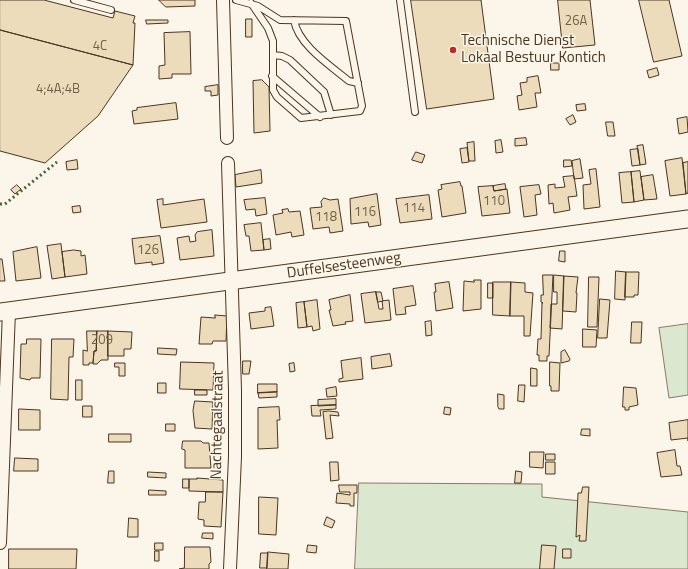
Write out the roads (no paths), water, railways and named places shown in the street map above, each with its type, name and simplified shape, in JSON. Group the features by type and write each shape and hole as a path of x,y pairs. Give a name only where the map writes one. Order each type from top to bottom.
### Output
{"street":[{"path":"223,0 226,138"},
{"name":"Nachtegaalstraat","path":"228,163 235,390 235,457 230,569"},
{"name":"Duffelsesteenweg","path":"5,312 688,220"},
{"path":"0,543 5,312"}],"lane":[{"path":"74,0 111,10"},
{"path":"236,0 251,3 258,6 280,20 346,21 362,106 360,111 331,116 306,118 298,116 274,94 272,76 273,41 268,28 251,3"},
{"path":"400,0 415,112"},
{"path":"268,28 280,20"},
{"path":"294,20 297,34 305,43 350,80 358,83"},
{"path":"273,55 282,56 290,60 324,92 331,116"},
{"path":"272,76 320,117"}],"place":[{"name":"Technische Dienst Lokaal Bestuur Kontich","path":"453,50"}]}
